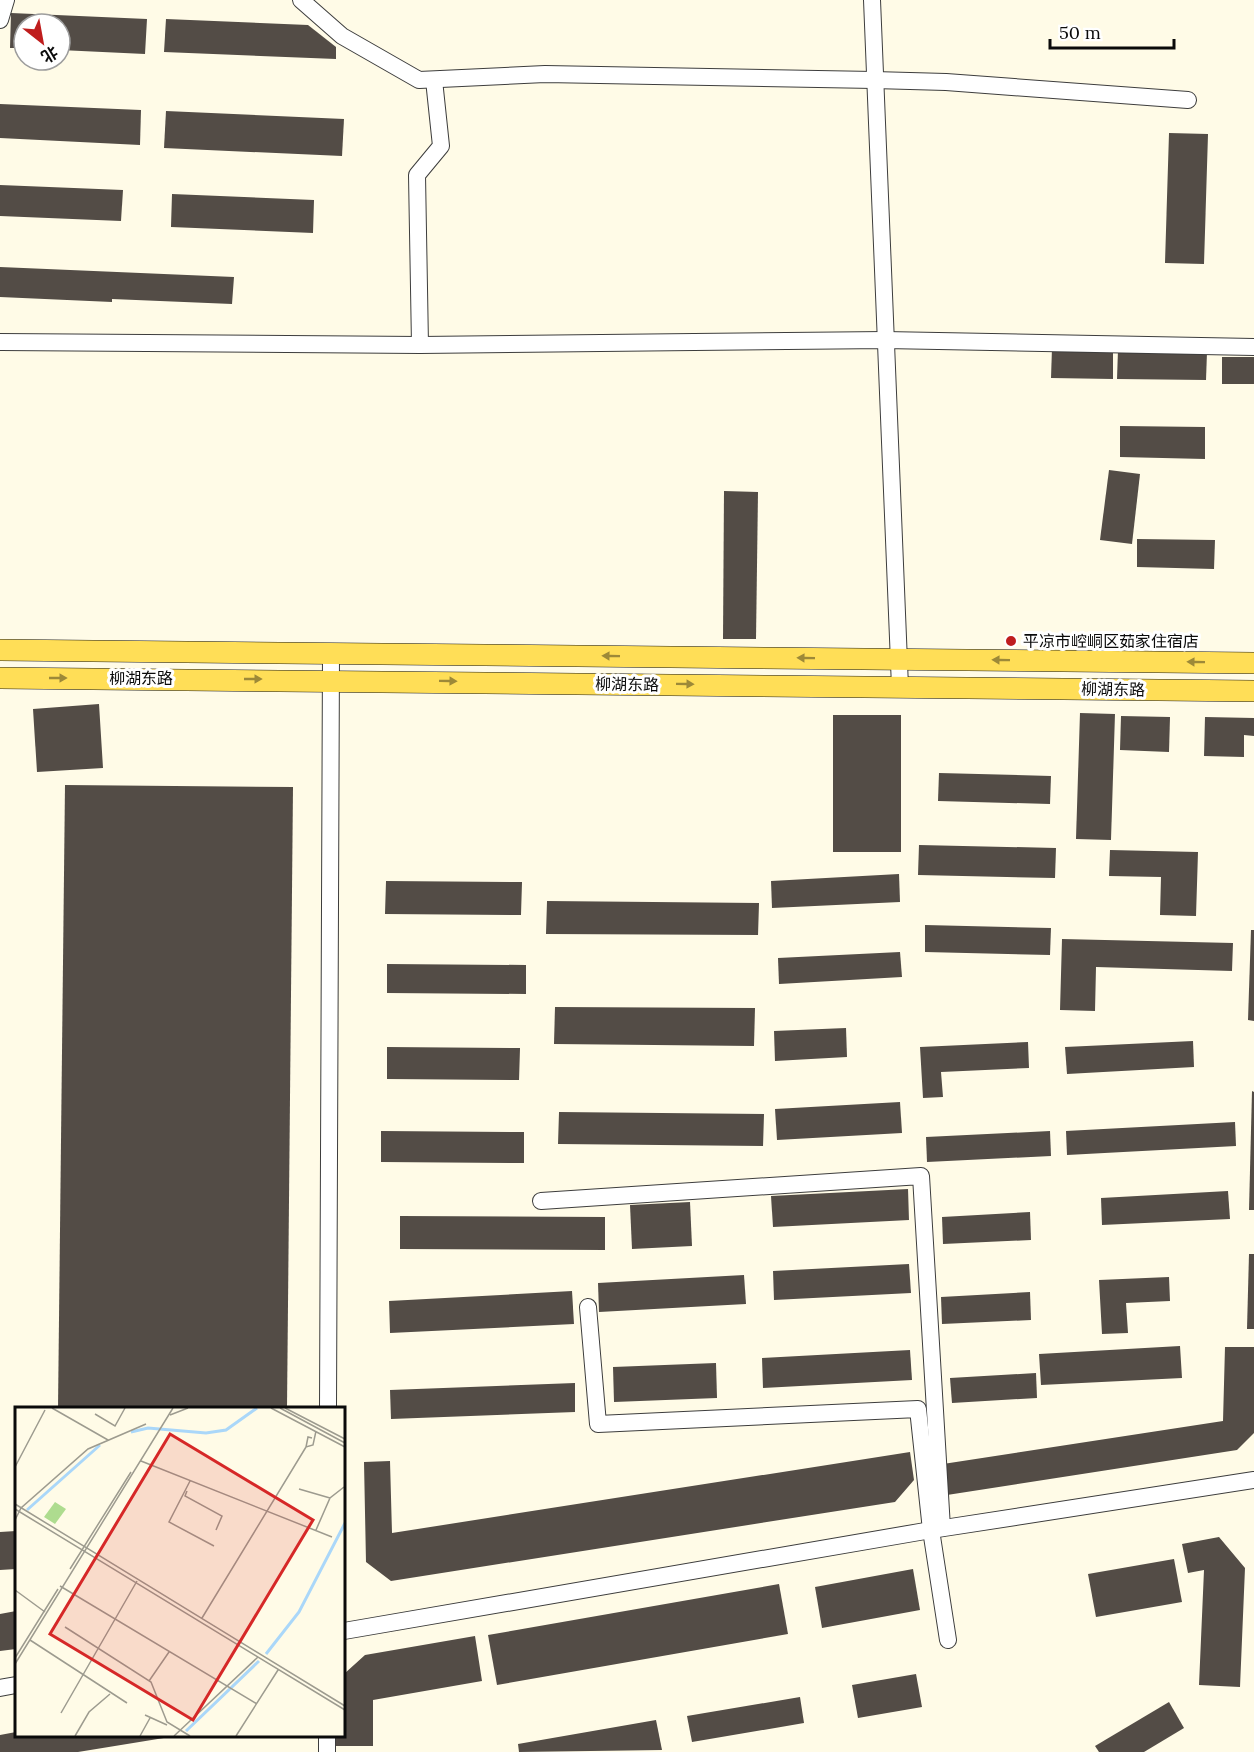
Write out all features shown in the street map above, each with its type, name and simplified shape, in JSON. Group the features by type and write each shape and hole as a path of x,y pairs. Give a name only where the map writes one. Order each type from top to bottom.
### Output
{"main road":[{"name":"柳湖东路","path":"0,650 1254,663"},
{"name":"柳湖东路","path":"0,678 1254,691"}],"street":[{"path":"0,20 6,0"},
{"path":"301,0 342,36 419,80 544,74 874,80 946,82 1188,100"},
{"path":"872,0 885,340 901,659 900,687"},
{"path":"420,345 417,175 441,146 434,80"},
{"path":"0,342 420,345 885,340 1094,346 1254,347"},
{"path":"328,1407 331,654"},
{"path":"541,1201 921,1176 937,1529 948,1640"},
{"path":"588,1307 598,1424 918,1409 937,1529"},
{"path":"345,1631 937,1529 1254,1480"},
{"path":"0,1688 15,1685"}],"building":[{"path":"11,13 12,48 10,48"},
{"path":"72,16 147,19 145,54 72,51"},
{"path":"166,19 308,25 336,47 336,59 164,52"},
{"path":"0,104 141,110 140,145 0,138"},
{"path":"166,111 344,119 342,156 164,148"},
{"path":"1169,133 1208,134 1204,264 1165,263"},
{"path":"0,185 123,190 121,221 0,216"},
{"path":"172,194 314,200 313,233 171,227"},
{"path":"0,267 234,277 232,304 0,297"},
{"path":"1052,348 1113,349 1113,379 1051,378"},
{"path":"1118,350 1207,352 1206,380 1117,379"},
{"path":"1222,357 1254,357 1254,384 1222,384"},
{"path":"1120,426 1205,427 1205,459 1120,457"},
{"path":"1109,470 1140,474 1132,544 1100,540"},
{"path":"724,491 758,492 756,639 723,639"},
{"path":"1137,539 1215,540 1214,569 1137,567"},
{"path":"99,704 103,768 37,772 33,709"},
{"path":"1080,713 1115,714 1111,840 1076,839"},
{"path":"833,715 901,715 901,852 833,852"},
{"path":"1121,716 1170,717 1169,752 1120,750"},
{"path":"1205,717 1254,718 1254,736 1244,735 1244,757 1204,756"},
{"path":"939,773 1051,776 1050,804 938,801"},
{"path":"65,785 293,787 287,1407 58,1407"},
{"path":"919,845 1056,848 1055,878 918,875"},
{"path":"1110,850 1198,852 1196,916 1160,915 1161,877 1109,876"},
{"path":"899,874 900,902 772,908 771,881"},
{"path":"386,881 522,882 521,915 385,914"},
{"path":"547,901 759,903 758,935 546,934"},
{"path":"925,925 1051,928 1050,955 925,952"},
{"path":"1251,930 1254,930 1254,1021 1248,1020"},
{"path":"1062,939 1233,943 1232,971 1096,967 1095,1011 1060,1010"},
{"path":"900,952 902,977 779,984 778,958"},
{"path":"387,964 526,965 526,994 387,993"},
{"path":"555,1007 755,1008 754,1046 554,1044"},
{"path":"846,1028 847,1057 775,1061 774,1031"},
{"path":"1193,1041 1194,1067 1067,1074 1065,1047"},
{"path":"1028,1042 1029,1068 941,1072 943,1097 923,1098 920,1047"},
{"path":"387,1047 520,1048 519,1080 387,1079"},
{"path":"1252,1091 1254,1092 1254,1210 1249,1210"},
{"path":"900,1102 902,1133 777,1140 775,1109"},
{"path":"559,1112 764,1114 763,1146 558,1144"},
{"path":"1235,1122 1236,1146 1067,1155 1066,1131"},
{"path":"381,1131 524,1132 524,1163 381,1162"},
{"path":"1050,1131 1051,1156 927,1162 926,1137"},
{"path":"908,1189 909,1220 773,1227 771,1196"},
{"path":"1228,1191 1230,1219 1102,1225 1101,1198"},
{"path":"690,1202 692,1246 632,1249 630,1205"},
{"path":"1030,1212 1031,1240 943,1244 942,1217"},
{"path":"400,1216 605,1217 605,1250 400,1249"},
{"path":"1249,1254 1254,1254 1254,1329 1247,1329"},
{"path":"909,1264 911,1293 774,1300 773,1271"},
{"path":"744,1275 746,1304 599,1312 598,1283"},
{"path":"1169,1277 1170,1301 1126,1303 1128,1333 1102,1334 1099,1280"},
{"path":"572,1291 574,1324 390,1333 389,1301"},
{"path":"1030,1292 1031,1320 942,1324 941,1297"},
{"path":"1180,1346 1182,1378 1041,1385 1039,1354"},
{"path":"1225,1347 1254,1347 1254,1433 1237,1450 947,1495 943,1464 1223,1421"},
{"path":"910,1350 912,1380 763,1388 762,1358"},
{"path":"716,1363 717,1398 614,1402 613,1367"},
{"path":"1036,1373 1037,1398 952,1403 950,1378"},
{"path":"575,1383 575,1412 391,1419 390,1390"},
{"path":"910,1452 914,1480 895,1502 391,1581 366,1562 364,1462 390,1461 392,1533"},
{"path":"15,1531 15,1569 0,1570 0,1532"},
{"path":"1219,1537 1245,1568 1240,1687 1199,1685 1204,1570 1188,1573 1182,1544"},
{"path":"1174,1559 1182,1602 1096,1617 1088,1574"},
{"path":"913,1569 920,1610 822,1628 815,1587"},
{"path":"779,1584 788,1634 497,1685 488,1635"},
{"path":"15,1611 15,1649 0,1651 0,1614"},
{"path":"475,1636 482,1681 373,1700 373,1746 336,1746 336,1737 345,1737 345,1673 365,1655"},
{"path":"916,1674 922,1707 858,1718 852,1685"},
{"path":"800,1697 804,1723 692,1742 687,1716"},
{"path":"1169,1702 1184,1728 1144,1752 1099,1752 1095,1746"},
{"path":"656,1720 662,1750 519,1752 518,1744"},
{"path":"15,1732 15,1737 170,1737 78,1752 0,1752 0,1735"}],"place":[{"name":"平凉市崆峒区茹家住宿店","path":"1011,641"}]}
